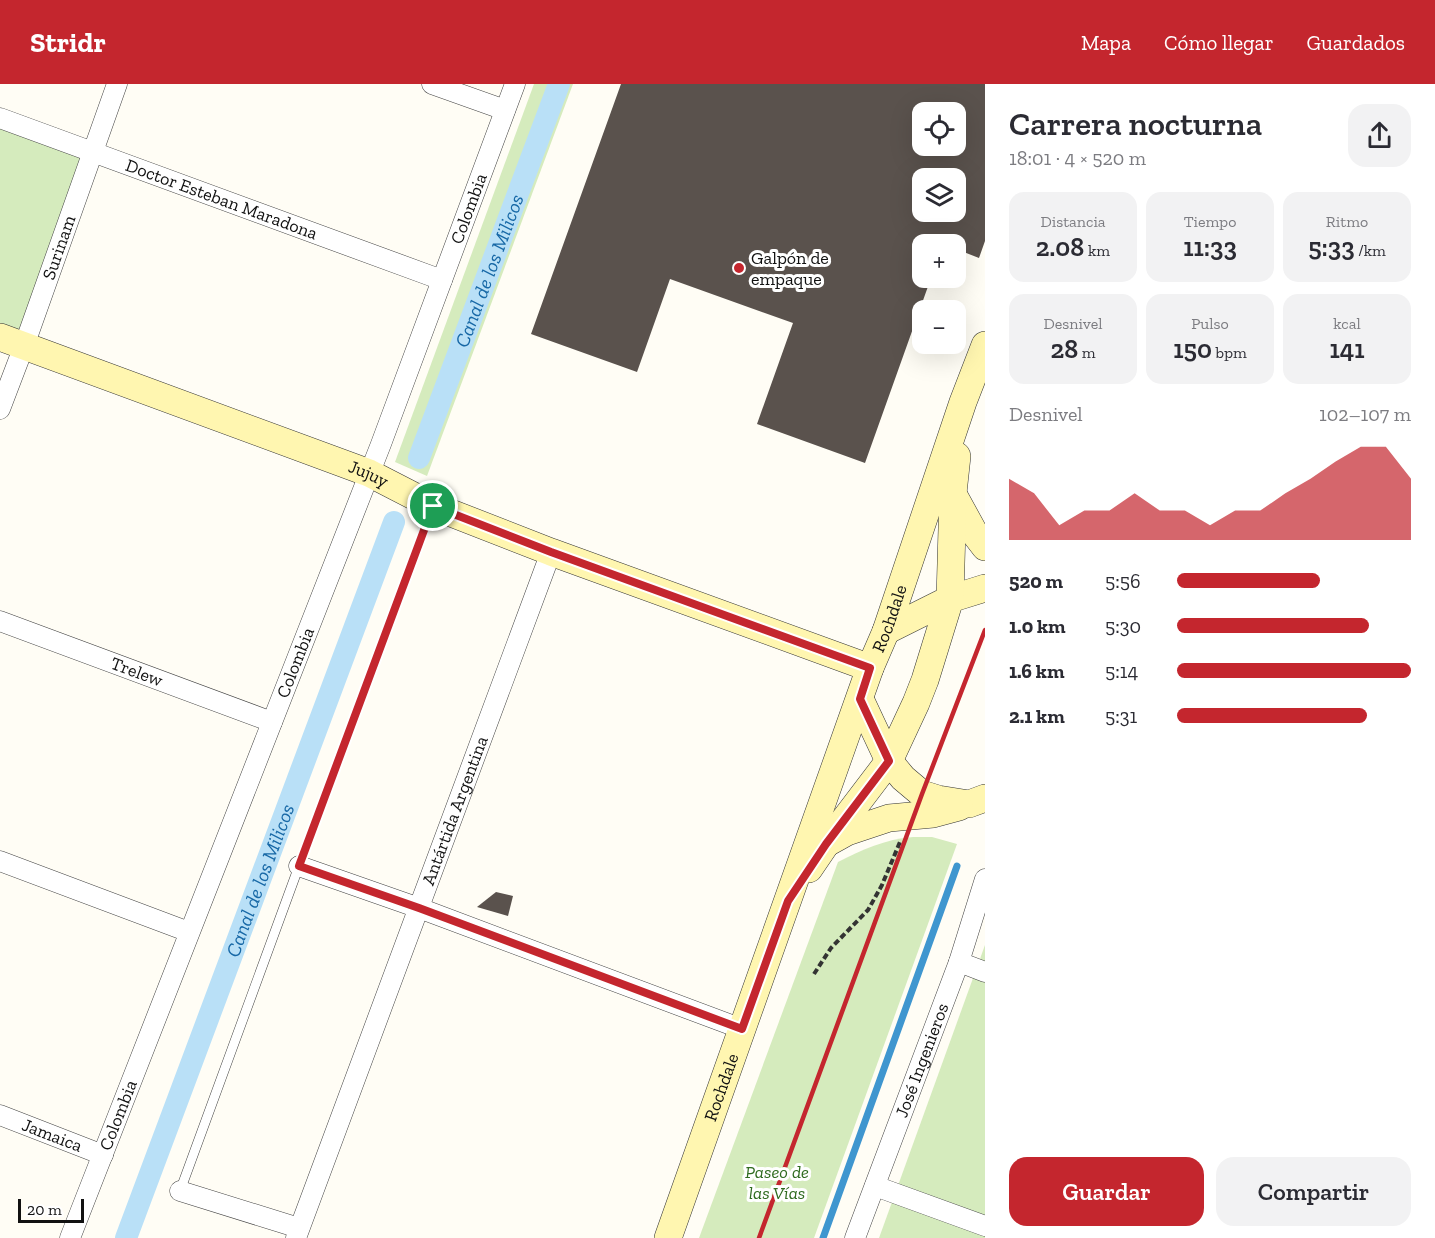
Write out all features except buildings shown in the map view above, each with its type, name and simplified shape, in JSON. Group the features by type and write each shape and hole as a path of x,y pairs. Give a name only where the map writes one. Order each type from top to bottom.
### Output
{"main road":[{"name":"Jujuy","path":"12,341 369,473 433,506 551,552 870,668"},
{"name":"Rochdale","path":"668,1238 870,668 886,631 963,402 985,345"},
{"name":"Rochdale","path":"788,901 826,844 889,761 925,680 950,599 952,493 963,402"},
{"path":"952,493 985,547"},
{"path":"886,631 950,599 985,588"},
{"path":"860,699 889,761 903,778 922,794 938,799 977,801"},
{"name":"Rochdale","path":"826,844 847,832 889,818 933,814 977,801"}],"street":[{"name":"Surinam","path":"0,409 12,341 93,152 117,84"},
{"path":"432,84 505,110"},
{"name":"Colombia","path":"70,1238 369,473 515,84"},
{"name":"Doctor Esteban Maradona","path":"0,118 442,280"},
{"name":"Antártida Argentina","path":"297,1233 551,552"},
{"name":"Trelew","path":"0,621 272,722"},
{"path":"0,861 189,932"},
{"path":"299,866 419,908 742,1029"},
{"name":"José Ingenieros","path":"855,1238 959,962 985,879"},
{"path":"959,962 985,972"},
{"name":"Jamaica","path":"0,1115 103,1155"},
{"path":"875,1186 985,1226"},
{"path":"180,1191 297,1233"}],"lane":[{"path":"180,1191 433,506"}],"path":[{"path":"814,974 831,948 868,910 882,885 903,832"}],"green space":[{"path":"534,84 573,84 427,476 395,462"},
{"path":"0,118 93,152 24,346 0,337"},
{"name":"Paseo de las Vías","path":"913,837 932,837 957,844 814,1238 699,1238 838,862 883,843"},
{"path":"985,945 985,1238 879,1238"}],"waterway":[{"name":"Canal de los Milicos","path":"419,458 559,84"},
{"name":"Canal de los Milicos","path":"126,1238 394,522"},
{"path":"823,1238 957,866"}],"railway":[{"path":"759,1238 922,794 985,630"}],"place":[{"name":"Galpón de empaque","path":"739,268"}],"route":[{"path":"433,506 551,552 870,668 860,699 889,761 826,844 788,901 742,1029 419,908 299,866 433,506"}]}
